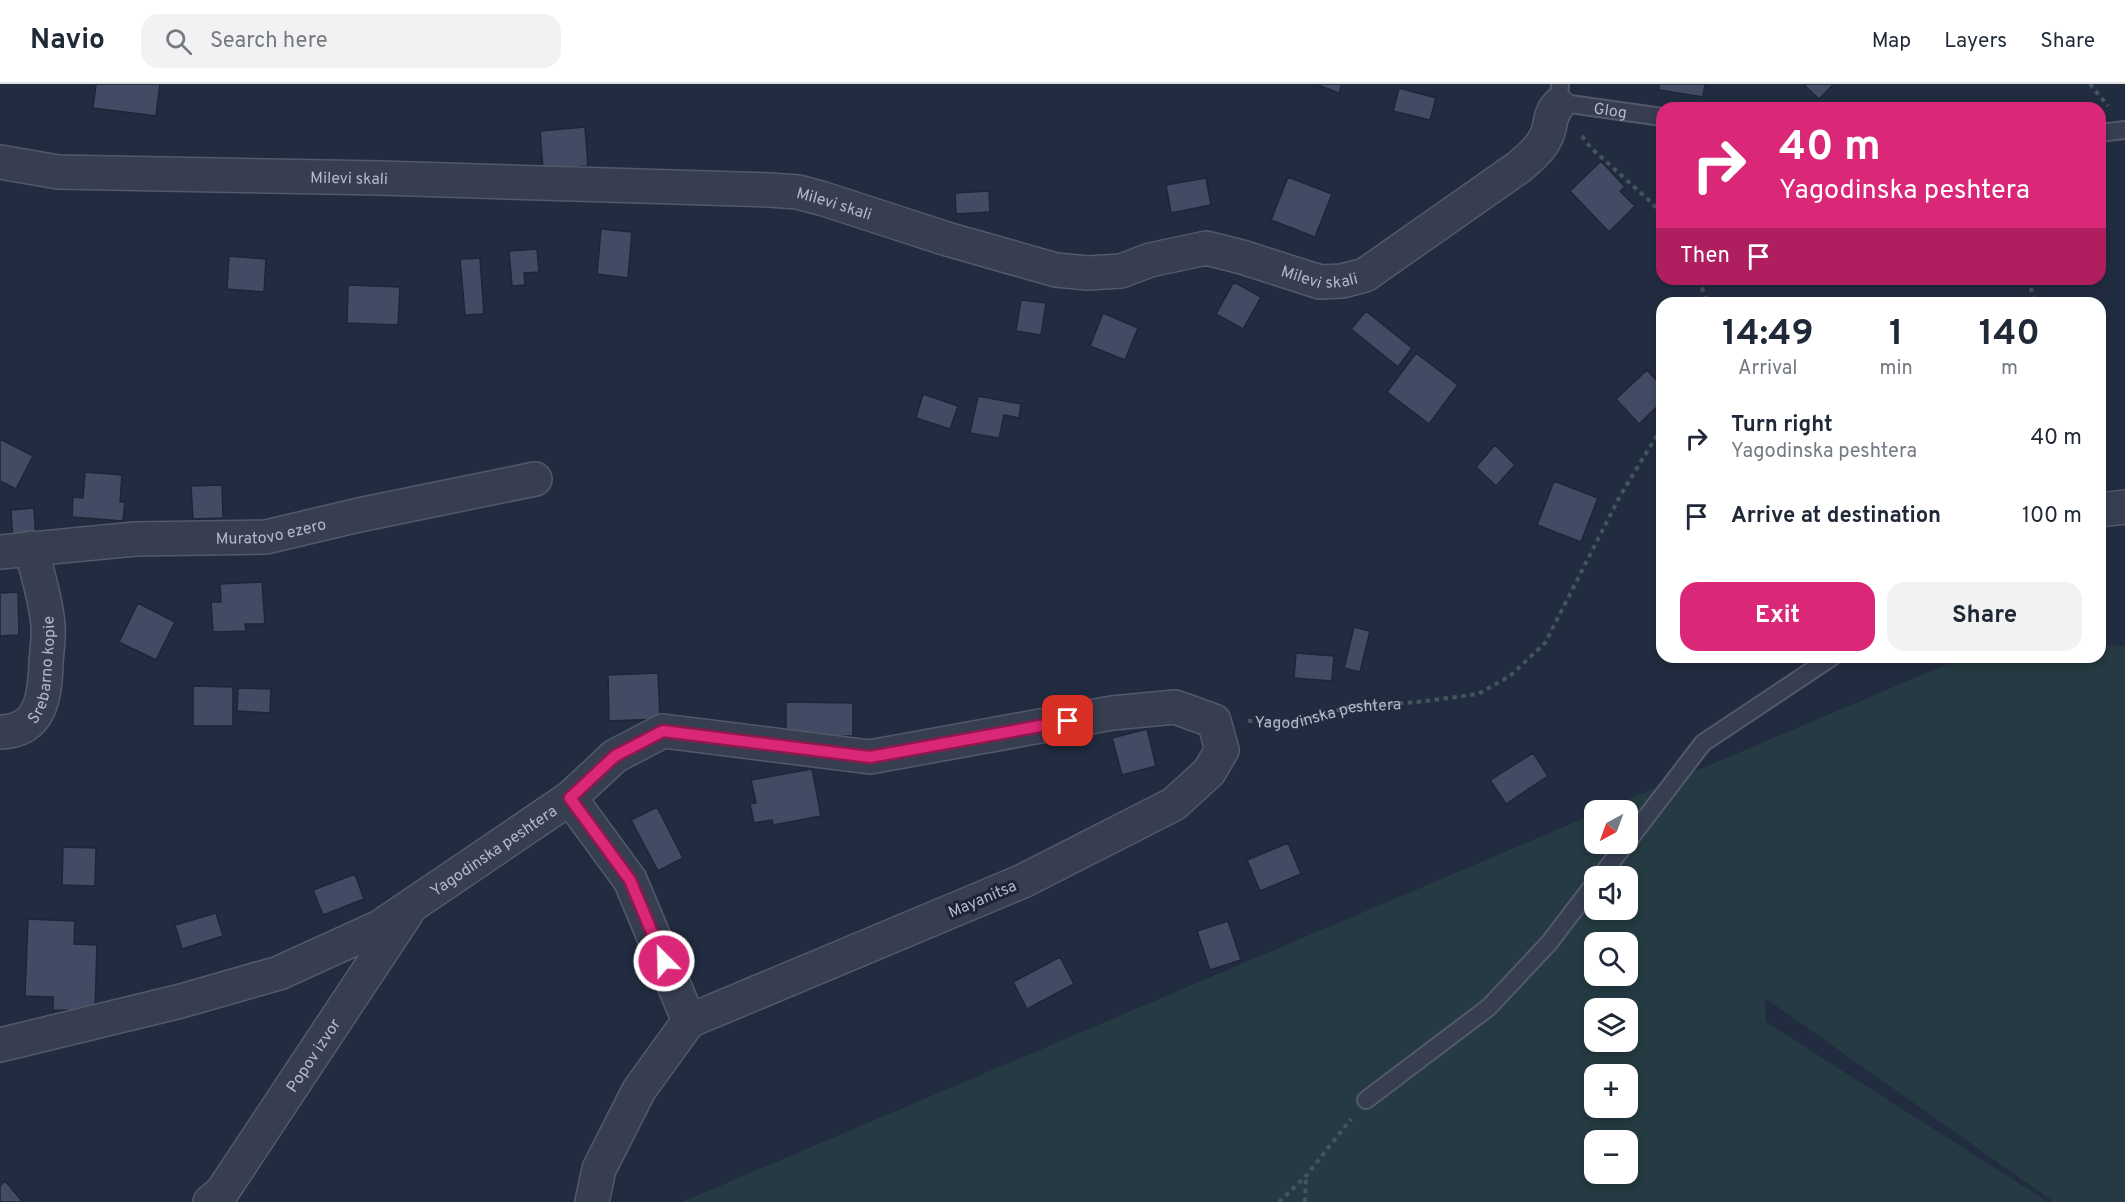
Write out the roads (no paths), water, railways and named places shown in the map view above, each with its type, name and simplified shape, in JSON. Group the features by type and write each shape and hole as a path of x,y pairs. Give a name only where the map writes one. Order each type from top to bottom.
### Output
{"street":[{"name":"Milevi skali","path":"0,162 58,172 381,178 779,190 824,199 946,239 1056,270 1088,273 1121,271 1150,260 1206,249 1242,257 1310,280 1331,282 1365,274 1519,167 1536,152 1547,136 1551,114 1559,95"},
{"name":"Muratovo ezero","path":"15,550 135,539 266,537 359,515 535,479"},
{"path":"2106,509 2125,507"},
{"name":"Srebarno kopie","path":"0,732 13,732 30,720 40,710 45,692 48,624 15,550"},
{"name":"Yagodinska peshtera","path":"0,1045 181,1001 279,973 380,927 570,798 615,756 663,731 870,757 1112,713 1175,707 1214,721"},
{"name":"Mayanitsa","path":"689,1021 1023,881 1174,804 1209,772 1222,750 1214,721"},
{"path":"570,798 630,880 689,1021 639,1090 599,1169 592,1202"},
{"name":"Popov izvor","path":"210,1202 222,1192 412,906"}],"lane":[{"name":"Glog","path":"1559,95 1570,104 1656,116"},
{"path":"2106,132 2125,130"},
{"path":"1638,828 1703,743 1823,663"},
{"path":"1609,866 1618,854"},
{"path":"1366,1100 1489,1007 1549,943 1584,897"}]}
